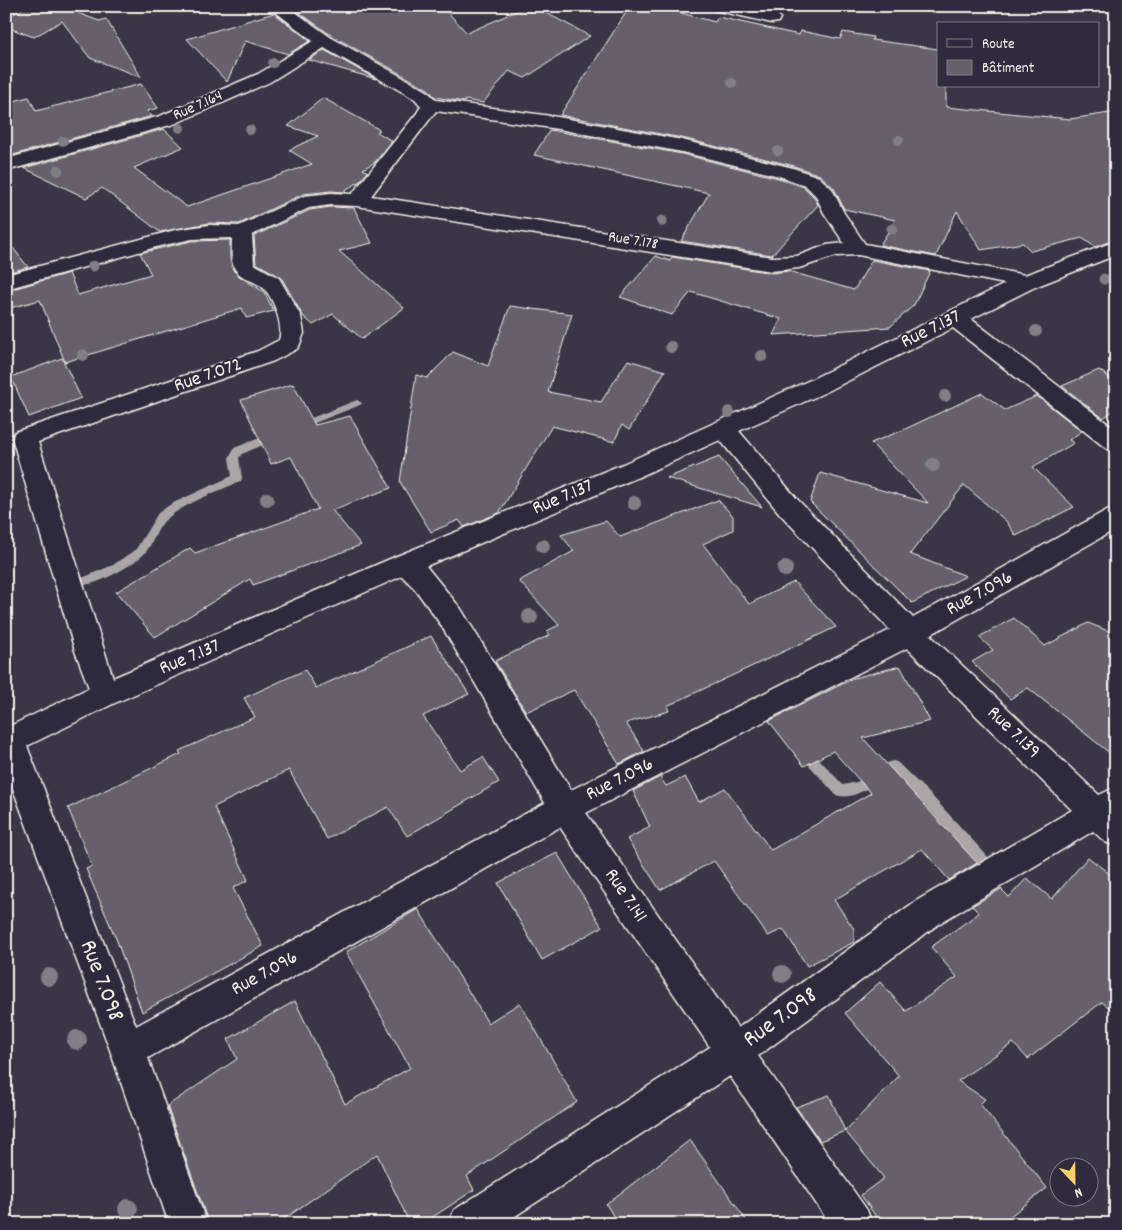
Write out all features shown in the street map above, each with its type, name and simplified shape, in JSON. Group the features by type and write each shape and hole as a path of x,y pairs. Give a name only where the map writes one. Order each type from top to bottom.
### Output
{"street":[{"path":"276,6 324,41 421,95 430,106 558,123 682,146 786,172 812,181 825,193 834,213 858,249"},
{"path":"720,6 772,18"},
{"name":"Rue 7.164","path":"6,165 167,120 264,78 324,41"},
{"path":"357,200 426,114 430,106"},
{"name":"Rue 7.178","path":"242,232 304,202 331,199 357,200 772,264 799,262 834,250 858,249 1027,282"},
{"path":"6,282 148,243 200,233 227,230 242,232"},
{"name":"Rue 7.072","path":"105,694 15,441 266,356 289,344 293,333 290,316 270,283 244,266 242,232"},
{"name":"Rue 7.137","path":"8,741 105,694 406,564 632,470 816,386 1027,282 1116,247"},
{"path":"955,318 1116,442"},
{"name":"Rue 7.139","path":"723,428 789,507 910,633 1109,816"},
{"name":"Rue 7.096","path":"128,1050 565,808 910,633 1116,517"},
{"name":"Rue 7.141","path":"406,564 425,582 451,617 565,808 853,1224"},
{"name":"Rue 7.098","path":"8,741 128,1050 188,1224"},
{"name":"Rue 7.098","path":"468,1224 733,1053 928,912 1109,816"}],"building":[{"path":"28,6 89,6 78,13 99,21 106,19 141,77 90,58 62,21 34,37 6,27 6,18"},
{"path":"299,6 442,6 467,33 528,6 533,6 590,36 525,78 509,71 483,103 465,100 464,102 435,97 428,89 331,35 293,8"},
{"path":"633,6 655,6 715,22 718,17 799,35 801,31 840,39 843,32 873,37 872,40 937,49 937,88 946,88 946,107 1070,119 1116,112 1116,239 1095,247 1082,238 1031,251 1023,243 981,250 957,211 936,256 880,245 895,220 844,209 834,188 820,175 794,166 682,138 560,115 627,11"},
{"path":"274,13 310,41 288,54 245,41 227,82 187,39"},
{"path":"324,50 376,79 309,60"},
{"path":"141,84 158,108 147,111 152,116 6,157 6,103 29,97 36,111"},
{"path":"323,98 380,130 377,132 392,141 375,162 363,169 368,172 359,182 345,190 345,192 331,191 303,194 239,224 209,223 160,232 102,188 86,198 24,168 164,129 183,147 134,168 187,207 312,164 289,150 318,136 288,126"},
{"path":"550,130 682,154 778,178 804,187 814,197 818,205 772,255 681,241 709,193 534,155"},
{"path":"331,207 354,208 372,243 339,251 404,308 362,339 333,314 313,325 303,316 281,277 256,263 254,236 310,210"},
{"path":"6,239 28,267 6,273"},
{"path":"230,240 230,258 233,270 264,292 274,311 246,318 242,308 65,362 40,300 6,309 6,291 69,273 78,295 151,274 140,253 192,241"},
{"path":"656,256 670,261 672,257 772,273 788,271 854,290 872,260 930,271 914,305 890,327 773,335 781,319 691,292 672,315 620,297"},
{"path":"510,306 572,314 548,392 601,402 628,360 665,371 629,430 622,425 614,442 552,426 499,513 464,527 459,520 431,532 400,482 416,375 427,378 453,352 488,366"},
{"path":"62,358 81,398 29,417 11,377"},
{"path":"1099,370 1116,382 1116,409 1103,418 1062,386"},
{"path":"293,384 315,425 350,416 391,488 332,510 361,545 253,585 250,579 155,637 116,592 190,548 195,553 318,509 291,457 271,464 241,400"},
{"path":"982,393 1005,410 1037,396 1082,431 1069,440 1074,443 1033,467 1074,507 1016,536 1006,521 964,485 910,554 966,576 912,603 810,502 820,473 928,503 871,443"},
{"path":"719,457 762,507 667,478"},
{"path":"718,500 733,516 733,530 703,544 749,604 794,582 836,627 667,706 669,711 626,723 644,751 619,764 574,690 526,712 495,661 550,635 547,631 559,625 519,581 574,551 561,535 606,521 620,537"},
{"path":"1014,618 1045,646 1088,623 1116,634 1116,758 1028,688 1010,699 972,662 993,650 979,637"},
{"path":"431,636 469,694 423,716 460,770 483,757 499,782 407,836 388,807 327,839 289,770 214,807 248,880 233,888 263,946 142,1012 117,941 86,869 92,866 68,808 181,754 179,751 255,717 244,698 305,670 316,688"},
{"path":"900,666 930,721 863,738 977,863 949,880 922,849 834,900 854,929 854,942 807,966 783,929 768,936 714,861 660,890 627,839 650,827 633,791 660,777 666,786 685,777 699,802 725,788 771,850 871,793 833,751 804,766 769,721 854,678"},
{"path":"557,853 602,927 542,960 498,883"},
{"path":"1088,857 1116,879 1116,1013 1102,1002 1028,1059 1013,1043 958,1081 985,1099 980,1104 1047,1188 1000,1224 881,1224 861,1195 884,1178 845,1131 899,1076 845,1013 880,982 906,1011 957,977 931,947 979,913 972,906 1001,889 1009,897 1027,878 1052,899"},
{"path":"418,909 488,1023 520,1003 577,1102 467,1176 474,1190 422,1224 410,1224 377,1154 277,1224 209,1224 167,1106 237,1059 228,1039 295,1001 345,1104 410,1068 346,952"},
{"path":"829,1095 845,1131 820,1141 796,1107"},
{"path":"690,1140 749,1224 618,1224 606,1204"}],"waterway":[{"path":"299,426 357,403"},
{"path":"86,581 117,568 140,552 162,516 175,507 237,478 234,458 238,451 275,436"},
{"path":"803,750 840,791 847,791 861,786 893,766 928,800 985,863"}]}
